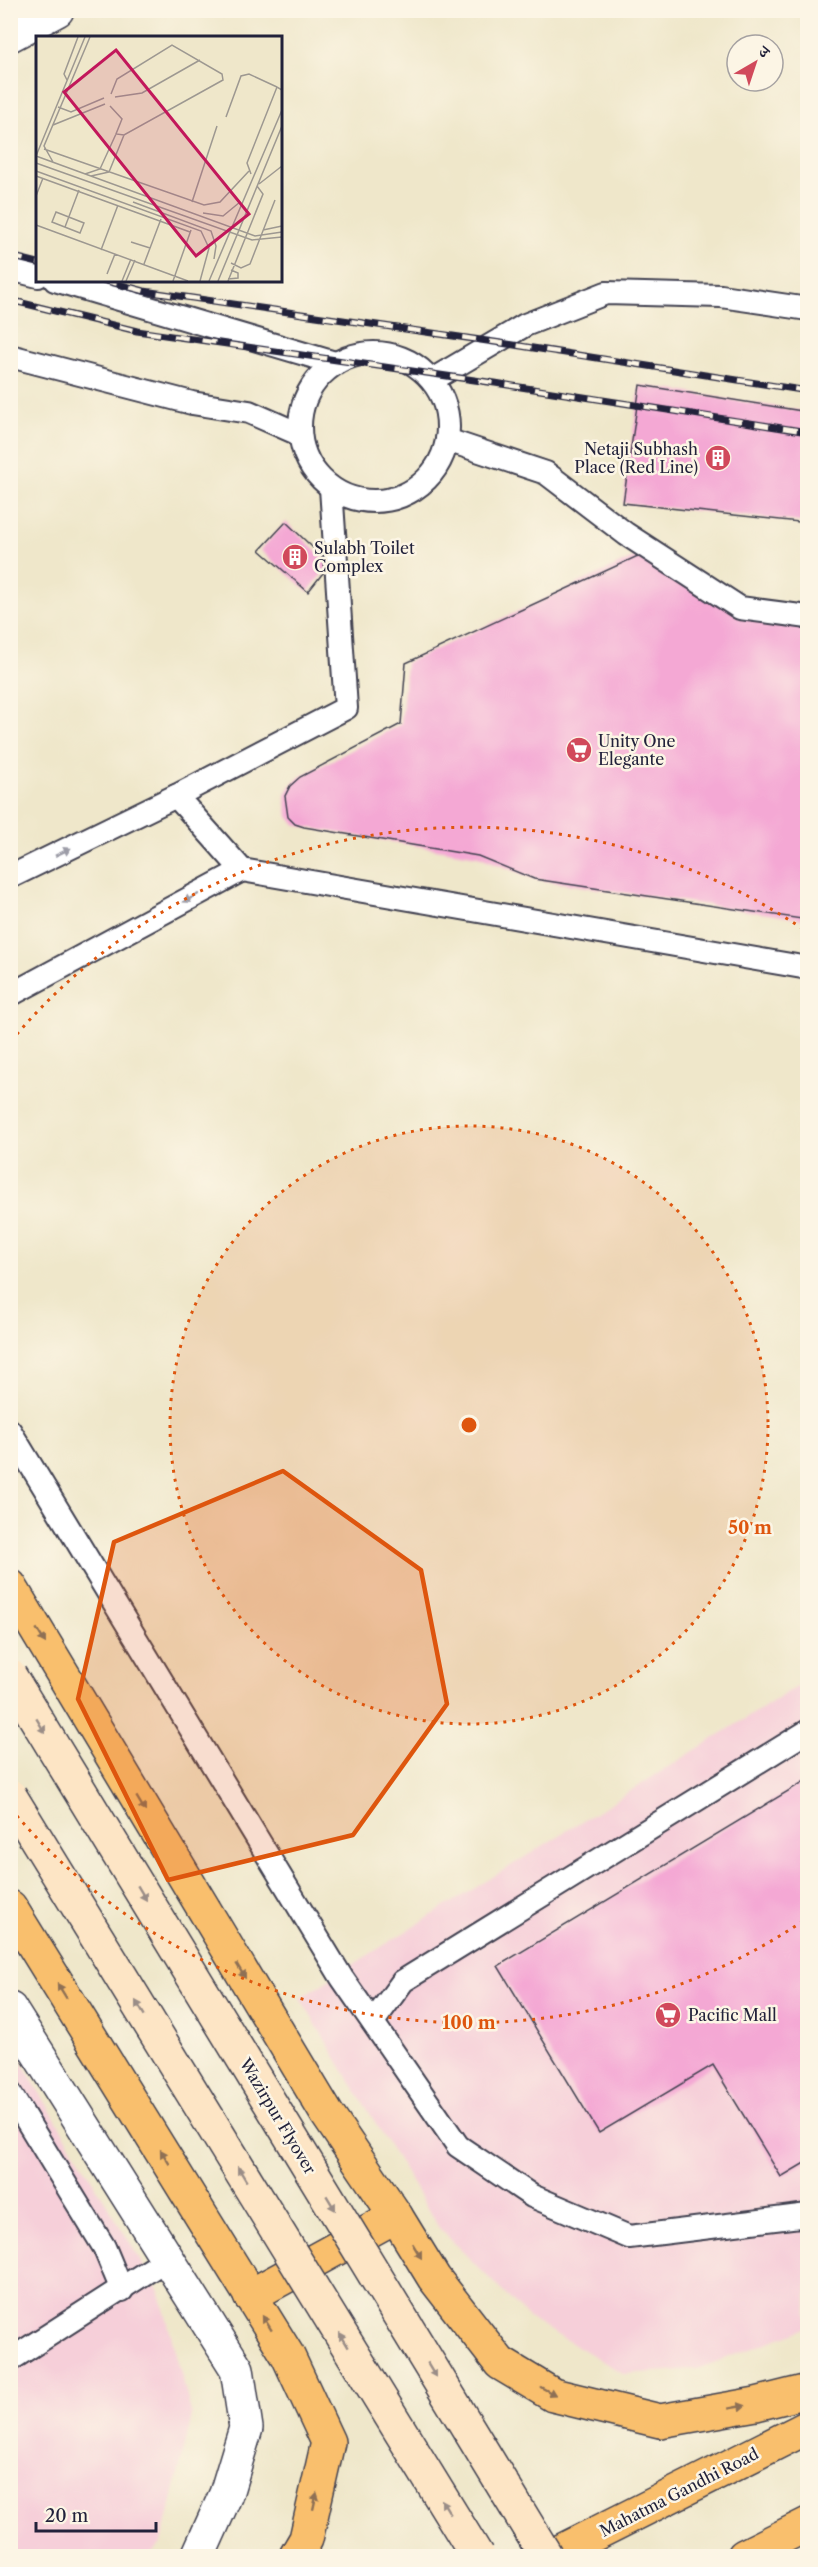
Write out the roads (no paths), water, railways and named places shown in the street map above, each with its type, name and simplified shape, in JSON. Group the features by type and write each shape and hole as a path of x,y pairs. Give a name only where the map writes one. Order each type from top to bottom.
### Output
{"main road":[{"path":"10,1586 327,2114 396,2216 434,2278 500,2362 553,2395 660,2421 756,2404 807,2391"},
{"name":"Wazirpur Flyover","path":"10,1676 546,2556"},
{"path":"10,1796 477,2556"},
{"path":"10,1907 288,2356 328,2442 306,2540 297,2556"},
{"path":"250,2296 396,2216"},
{"name":"Mahatma Gandhi Road","path":"551,2556 807,2427"},
{"path":"744,2556 807,2524"}],"street":[{"path":"10,35 57,10"},
{"path":"10,2009 237,2369 246,2428 226,2494 198,2556"}],"lane":[{"path":"10,268 36,275"},
{"path":"62,282 335,363"},
{"path":"432,380 525,325 606,293 721,296 807,309"},
{"path":"376,352 397,356 416,365 432,380 443,398 448,419 447,440 441,460 429,478 412,492 392,499 371,502 350,498 331,488 315,474 304,455 299,435 300,414 307,393 318,376 335,363 355,354 376,352"},
{"path":"10,356 192,403 249,412 299,435"},
{"path":"447,440 546,473 626,534 740,608 807,617"},
{"path":"10,877 176,796 346,708 331,488"},
{"path":"176,796 242,870"},
{"path":"10,995 242,870 807,968"},
{"path":"10,1431 342,1978 458,2146 532,2196 629,2237 807,2216"},
{"path":"373,2022 403,1981 807,1731"},
{"path":"10,2093 104,2247 122,2290"},
{"path":"10,2360 167,2259"}],"railway":[{"path":"10,256 36,262"},
{"path":"110,282 144,291 808,391"},
{"path":"10,300 137,331 495,383 808,432"}],"place":[{"name":"Netaji Subhash Place (Red Line)","path":"718,458"},
{"name":"Sulabh Toilet Complex","path":"295,557"},
{"name":"Unity One Elegante","path":"579,750"},
{"name":"Pacific Mall","path":"668,2015"}]}
